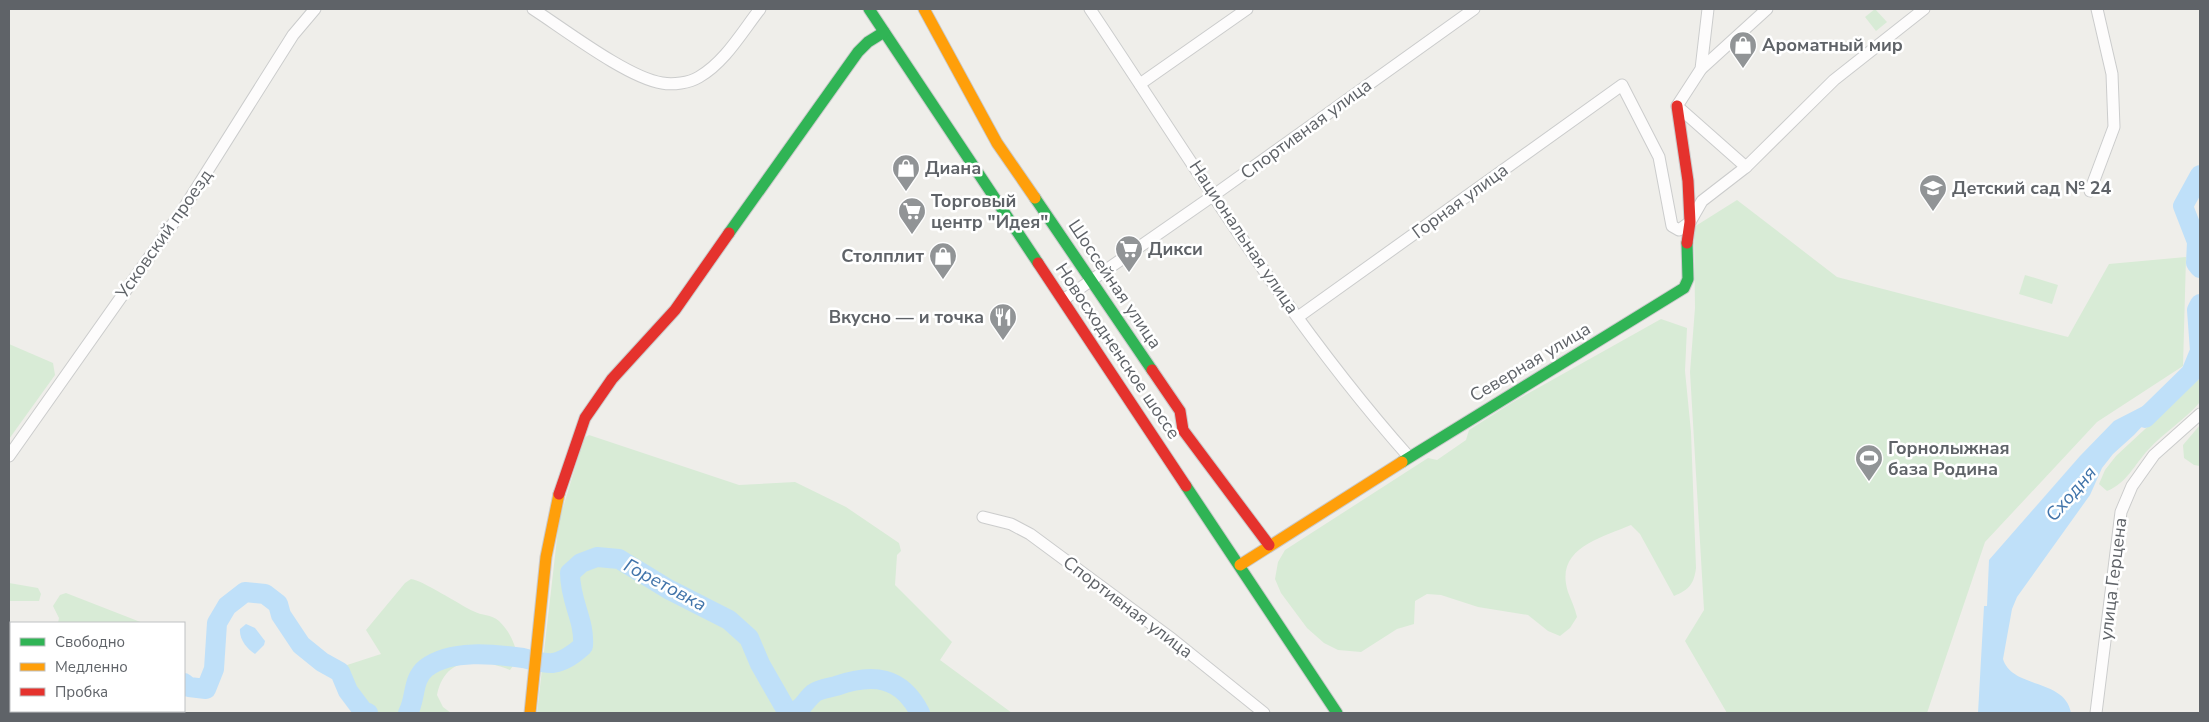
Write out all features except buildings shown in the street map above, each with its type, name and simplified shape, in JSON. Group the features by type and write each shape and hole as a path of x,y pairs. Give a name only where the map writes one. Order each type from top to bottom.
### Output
{"street":[{"name":"Усковский проезд","path":"9,456 184,208 288,42 315,9"},
{"path":"534,9 641,77 662,83 680,83 698,78 713,66 732,46 760,9"},
{"name":"Новосходненское шоссе","path":"869,9 1337,713"},
{"name":"Шоссейная улица","path":"924,9 997,143 1180,411 1183,430 1269,545"},
{"name":"Национальная улица","path":"1090,9 1298,317 1341,377 1409,457"},
{"path":"1140,84 1247,9"},
{"name":"Спортивная улица","path":"1063,300 1214,195 1474,9"},
{"path":"1701,68 1708,9"},
{"path":"1746,167 1677,106 1701,68 1767,9"},
{"path":"1690,222 1702,201 1746,167 1834,80 1924,9"},
{"path":"2090,191 2114,127 2112,74 2097,9"},
{"path":"530,713 546,557 559,493 585,418 612,379 680,302 858,52 868,42 884,32"},
{"name":"Горная улица","path":"1298,317 1622,85 1659,156 1672,226 1679,230 1690,222"},
{"name":"Северная улица","path":"1240,565 1409,457 1684,288 1688,279 1687,232 1690,222 1688,181 1677,106"},
{"name":"улица Герцена","path":"2096,713 2121,512 2132,486 2154,455 2200,414"},
{"name":"Спортивная улица","path":"983,517 1012,524 1030,534 1172,639 1264,713"}],"green space":[{"path":"1875,9 1887,22 1876,31 1865,17"},
{"name":"Горнолыжная база Родина","path":"1737,200 1837,277 2068,337 2109,264 2186,257 2183,366 2097,422 1985,542 1927,713 1727,713 1685,641 1704,610 1690,372 1695,308 1694,227"},
{"path":"2025,275 2058,285 2052,304 2019,294"},
{"path":"1661,319 1687,328 1685,371 1691,432 1696,568 1694,578 1687,589 1674,596 1640,534 1631,525 1594,540 1574,555 1568,565 1565,577 1577,617 1570,628 1560,636 1548,631 1528,615 1478,607 1441,595 1427,594 1415,601 1414,624 1397,629 1361,652 1338,650 1324,643 1307,628 1281,593 1275,579 1278,562 1285,550 1428,458 1437,460 1466,440 1469,430 1513,402"},
{"path":"9,344 53,363 55,375 9,439"},
{"path":"2200,378 2200,402 2188,415 2154,444 2130,473 2114,488 2107,491 2099,484 2105,470 2116,456"},
{"path":"2200,425 2200,466 2194,465 2184,458 2183,445"},
{"path":"589,435 739,485 795,482 846,507 899,543 901,551 897,555 895,585 952,642 940,660 1012,713 537,713 559,521 584,438"},
{"path":"411,579 424,584 473,611 496,619 512,638 515,648 518,659 510,670 487,663 476,662 456,666 448,673 441,682 437,695 443,707 451,713 379,713 364,705 341,667 381,654 366,630 405,583"},
{"path":"9,583 38,588 41,594 39,601 9,601"},
{"path":"66,593 140,622 58,622 59,618 53,606 60,595"},
{"path":"9,680 10,712 103,713 9,713"}],"water":[{"path":"2164,400 2165,402 2113,454 2102,468 2090,495 2017,597 2012,609 2003,659 2008,668 2017,675 2059,694 2067,702 2071,713 1978,713 1984,606 1987,606 1989,560 2080,456 2114,421 2149,403"},
{"path":"246,624 255,628 265,641 264,645 255,654 246,647 242,640 240,629"}],"waterway":[{"name":"Сходня","path":"2200,175 2183,206 2197,242 2196,263 2200,268"},
{"name":"Сходня","path":"2145,418 2191,373 2200,351 2197,310 2200,304"},
{"name":"Горетовка","path":"408,713 418,678 426,668 436,662 460,655 486,654 553,663 565,659 580,649 583,646 582,628 572,593 570,573 581,563 597,557 619,559 668,589 729,620 749,638 760,664 788,713"},
{"name":"Горетовка","path":"185,684 189,687 206,689 214,669 217,623 227,606 245,592 265,594 278,604 281,615 301,645 322,662 340,672 348,691 363,711 368,713"},
{"name":"Горетовка","path":"791,713 798,710 814,693 849,682 874,679 885,681 904,691 920,713"}],"traffic: fast":[{"path":"869,9 1038,263"},
{"path":"729,233 858,52 868,42 884,32"},
{"path":"1035,198 1152,370"},
{"path":"1402,462 1684,288 1688,279 1687,243"},
{"path":"1186,486 1337,713"}],"traffic: slow":[{"path":"924,9 997,143 1035,198"},
{"path":"1240,565 1402,462"},
{"path":"530,713 546,557 559,494"}],"traffic: jam":[{"path":"1677,106 1688,181 1690,222 1687,243"},
{"path":"559,494 585,418 612,379 675,310 729,233"},
{"path":"1038,263 1186,486"},
{"path":"1152,370 1180,411 1183,430 1269,545"}],"place":[{"name":"Ароматный мир","path":"1743,69"},
{"name":"Диана","path":"906,192"},
{"name":"Детский сад № 24","path":"1933,212"},
{"name":"Торговый центр \"Идея\"","path":"912,235"},
{"name":"Дикси","path":"1129,273"},
{"name":"Столплит","path":"943,280"},
{"name":"Вкусно — и точка","path":"1003,341"},
{"name":"Горнолыжная база Родина","path":"1869,482"}]}
